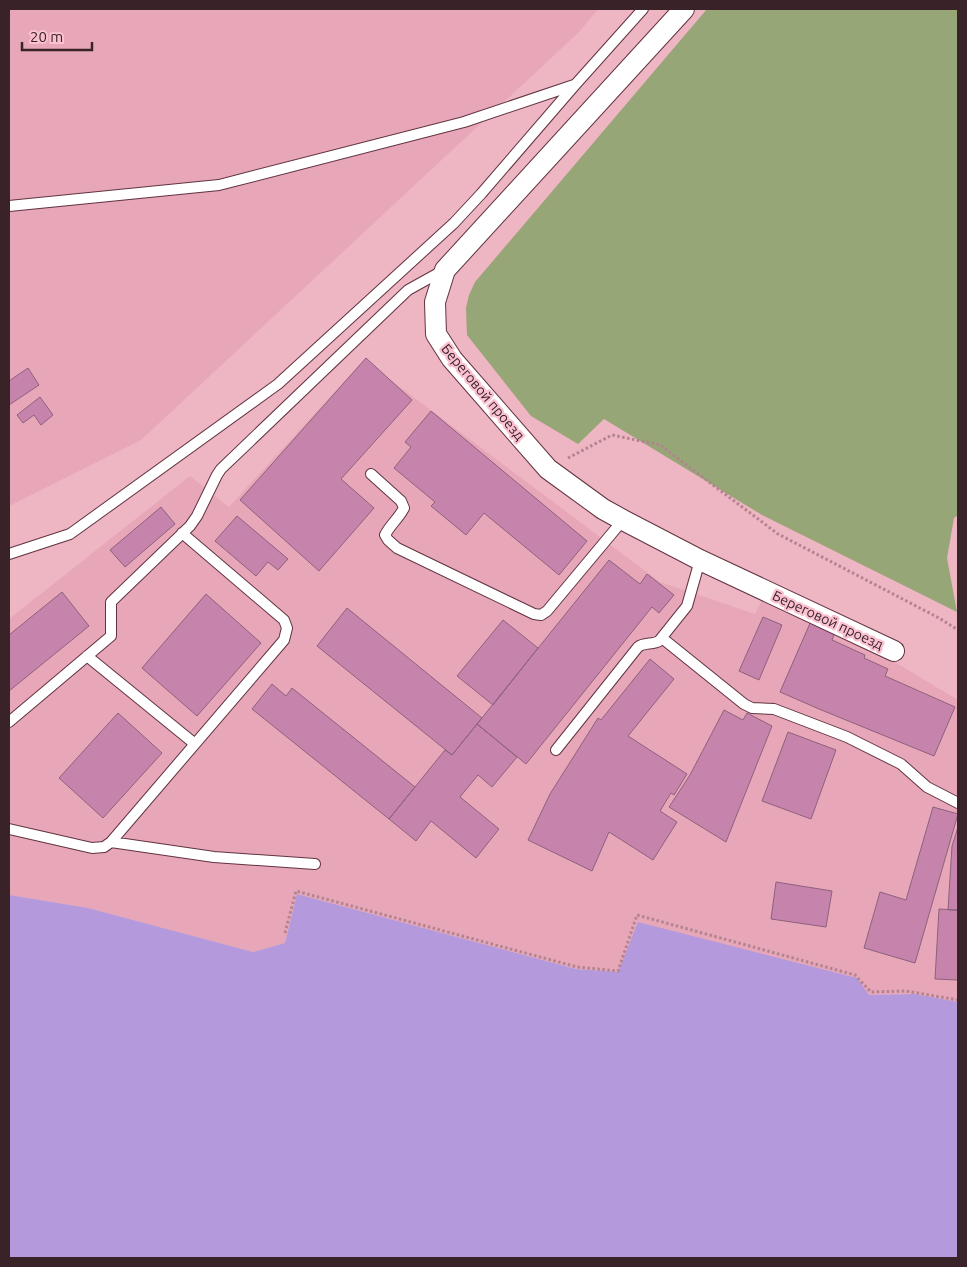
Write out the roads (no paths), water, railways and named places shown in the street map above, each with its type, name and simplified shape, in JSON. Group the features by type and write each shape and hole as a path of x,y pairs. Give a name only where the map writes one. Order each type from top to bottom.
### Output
{"street":[{"name":"Береговой проезд","path":"684,9 445,270 435,302 436,334 452,359 548,469 603,509 700,560 894,651"}],"lane":[{"path":"9,554 70,534 278,384 454,223 643,9"},
{"path":"9,206 219,185 464,122 575,85"},
{"path":"9,722 111,636 111,602 194,521 221,469 408,290 445,270"},
{"path":"371,474 401,502 404,508 385,535 397,548 534,614 541,615 547,611 623,520"},
{"path":"9,829 92,848 104,847 111,842 284,640 287,628 284,620 182,533"},
{"path":"556,750 638,647 657,642 662,638 687,606 700,560"},
{"path":"662,638 744,704 752,708 774,710 846,737 901,764 928,787 958,802"},
{"path":"87,656 195,744"},
{"path":"111,842 214,857 315,864"}]}
